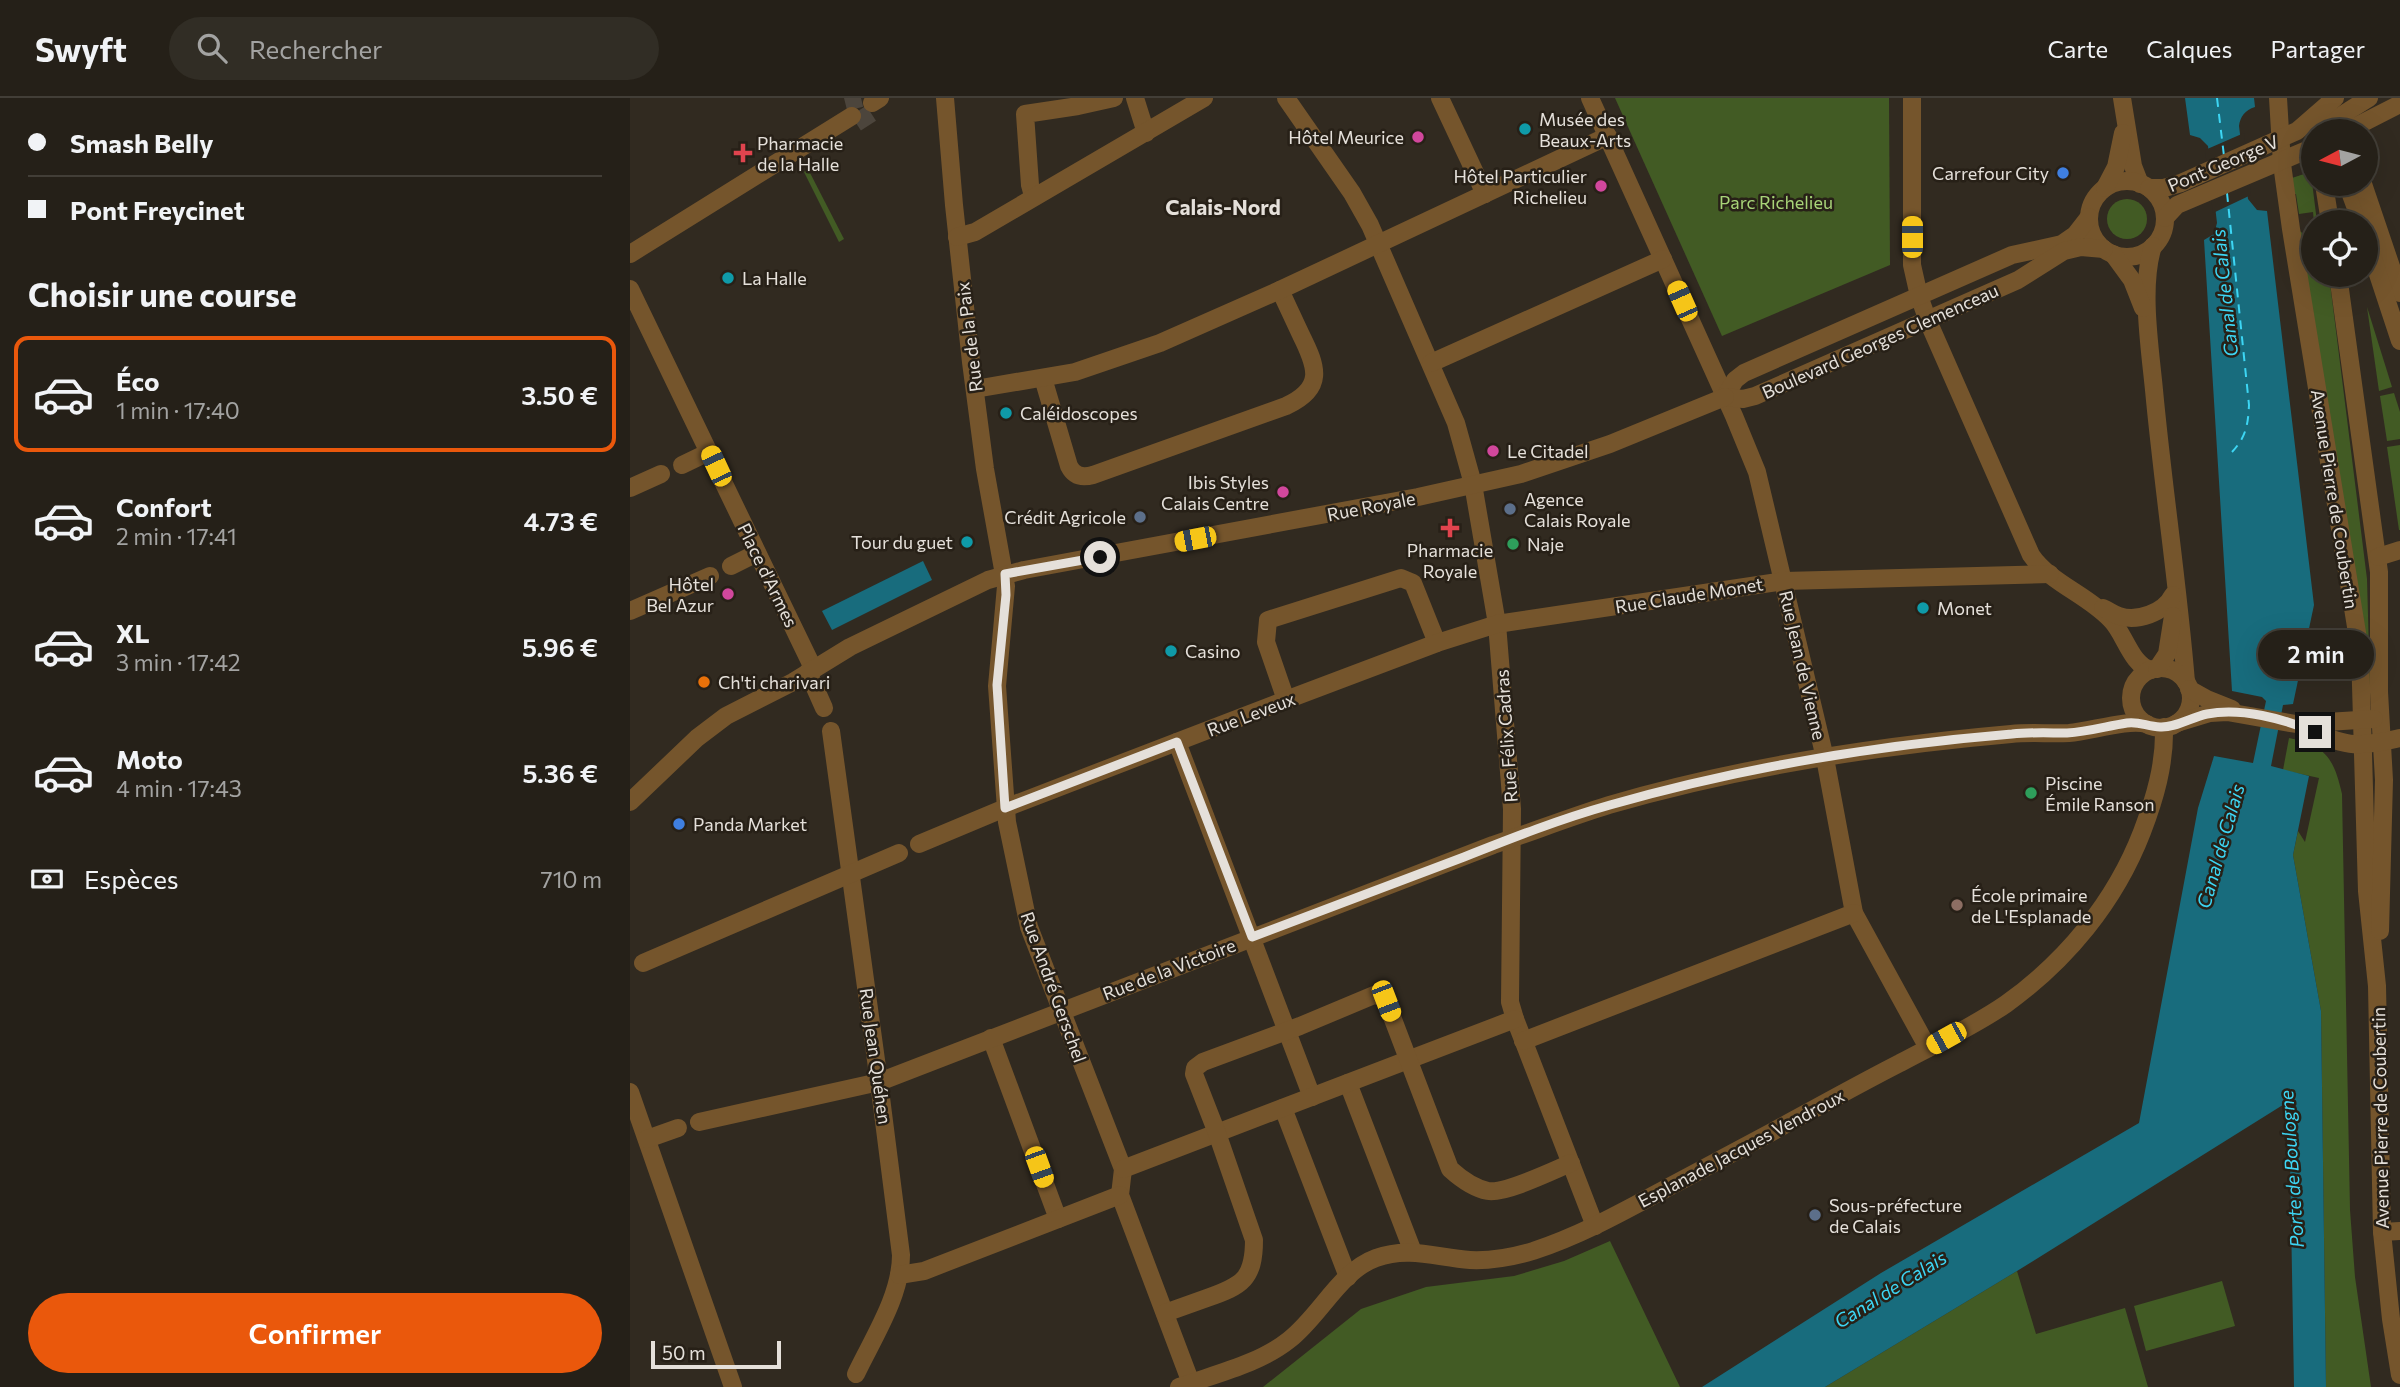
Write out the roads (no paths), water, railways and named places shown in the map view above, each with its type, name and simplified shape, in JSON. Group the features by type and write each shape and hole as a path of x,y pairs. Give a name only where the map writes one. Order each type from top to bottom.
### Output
{"street":[{"name":"Rue de la Paix","path":"945,98 957,237 986,477 1005,574"},
{"path":"1033,196 1025,114 1114,98"},
{"path":"1135,98 1146,133"},
{"path":"957,237 975,232 1204,98"},
{"name":"Rue Félix Cadras","path":"1286,98 1352,193 1378,244 1456,423 1473,484 1497,624 1513,838 1510,993 1523,1041 1595,1226"},
{"path":"1440,98 1485,194"},
{"name":"Rue Jean de Vienne","path":"1590,98 1757,472 1825,758 1854,913 1928,1048"},
{"path":"1912,98 1912,265 1919,296 2027,546 2035,561 2050,574 2118,615 2127,617 2158,612 2168,604 2173,595"},
{"name":"Avenue Pierre de Coubertin","path":"2278,98 2282,164 2291,229 2360,651 2367,891 2377,986 2391,1231 2391,1319 2400,1375"},
{"path":"2334,113 2369,98"},
{"path":"2334,113 2400,104"},
{"path":"2123,107 2133,166 2145,186 2161,201 2165,218 2163,231 2153,246 2149,263 2147,318 2172,560 2170,641 2165,657 2154,669 2138,679 2132,694 2134,709 2141,719 2163,725 2189,708 2179,597 2172,560"},
{"path":"2123,107 2120,153 2105,188 2094,200 2089,217 2093,236 2132,280 2147,318"},
{"name":"Pont George V","path":"2145,186 2164,188 2181,183 2334,113"},
{"path":"630,254 852,116"},
{"path":"975,389 1044,378 1124,356 1203,326 1608,136"},
{"name":"Pont George V","path":"2165,218 2174,207 2301,152"},
{"path":"2105,188 2124,181 2145,186"},
{"path":"2367,196 2400,293"},
{"name":"Boulevard Georges Clemenceau","path":"2089,217 2073,237 2062,244 2012,255 1744,373 1735,380 1725,397 1743,399 1755,396 2018,280 2064,251 2081,247 2108,251"},
{"path":"2108,251 2134,256 2153,246"},
{"path":"1431,363 1663,258"},
{"path":"2378,282 2400,341"},
{"name":"Avenue Pierre de Coubertin","path":"2341,287 2378,557 2379,692 2382,718 2391,740 2377,986"},
{"name":"Place d'Armes","path":"630,289 811,670"},
{"path":"1044,378 1071,469 1082,477 1286,406 1307,392 1313,384 1316,367 1280,290"},
{"name":"Rue Royale","path":"1005,574 1405,500 1521,474 1603,446 1725,397"},
{"path":"682,465 709,452"},
{"path":"630,488 661,474"},
{"path":"2378,557 2400,550"},
{"path":"731,566 757,553"},
{"path":"630,802 714,724 850,647 1005,574"},
{"name":"Rue André Gerschel","path":"1005,574 1006,595 997,685 1005,808 1029,927 1123,1170 1120,1195 1165,1313 1185,1385"},
{"name":"Rue Claude Monet","path":"1497,624 1784,581 2050,574"},
{"path":"630,611 710,576"},
{"path":"1286,700 1266,642 1268,621 1401,578 1413,583 1437,643"},
{"path":"2091,601 2115,624 2140,664 2175,672 2188,685 2212,701 2242,713 2296,724 2341,743 2363,745 2391,740"},
{"name":"Rue Leveux","path":"919,844 1005,808 1286,700 1437,643 1497,624"},
{"path":"811,670 824,708"},
{"path":"2362,720 2375,704 2379,692"},
{"name":"Rue de la Victoire","path":"699,1122 879,1082 1513,838 1656,792 1825,758 2011,734 2070,733 2128,723 2163,725 2210,713 2242,713"},
{"path":"2296,724 2382,718"},
{"name":"Esplanade Jacques Vendroux","path":"1185,1385 1278,1349 1306,1326 1360,1266 1378,1258 1413,1252 1475,1260 1507,1258 1595,1226 2006,1004 2068,950 2097,915 2124,871 2145,824 2163,764 2163,725"},
{"name":"Rue Jean Quéhen","path":"831,731 901,1255 899,1275 888,1306 856,1374"},
{"path":"1177,742 1312,1097"},
{"path":"643,963 899,853"},
{"path":"1523,1041 1854,913"},
{"path":"1165,1313 1235,1288 1247,1276 1254,1257 1254,1240 1194,1074 1195,1068 1203,1062 1374,995 1381,996 1386,1001 1450,1169 1464,1182 1489,1191 1503,1190 1571,1163"},
{"path":"1123,1170 1515,1019"},
{"path":"991,1038 1058,1219"},
{"path":"1348,1083 1413,1252"},
{"path":"630,1093 732,1385"},
{"path":"1283,1108 1348,1277"},
{"path":"647,1139 678,1128"},
{"path":"899,1275 924,1271 1120,1195"}],"water":[{"path":"2185,98 2254,98 2255,107 2244,114 2239,126 2248,199 2257,210 2267,211 2314,605 2293,704 2283,705 2271,766 2309,776 2293,855 2321,1011 2326,1387 2294,1387 2289,1101 1825,1387 1702,1387 1881,1273 2139,1123 2198,808 2214,756 2253,763 2266,701 2262,697 2232,691 2204,240 2214,234 2217,223 2208,146 2200,138 2190,135"},
{"path":"923,561 932,580 832,630 822,611"}],"tunnel":[{"path":"845,102 861,98"},
{"path":"856,123 876,110"}],"place":[{"name":"Musée des Beaux-Arts","path":"1525,129"},
{"name":"Hôtel Meurice","path":"1418,137"},
{"name":"Pharmacie de la Halle","path":"743,153"},
{"name":"Carrefour City","path":"2063,173"},
{"name":"Hôtel Particulier Richelieu","path":"1601,186"},
{"name":"La Halle","path":"728,278"},
{"name":"Caléidoscopes","path":"1006,413"},
{"name":"Le Citadel","path":"1493,451"},
{"name":"Ibis Styles Calais Centre","path":"1283,492"},
{"name":"Agence Calais Royale","path":"1510,509"},
{"name":"Crédit Agricole","path":"1140,517"},
{"name":"Pharmacie Royale","path":"1450,528"},
{"name":"Tour du guet","path":"967,542"},
{"name":"Naje","path":"1513,544"},
{"name":"Hôtel Bel Azur","path":"728,594"},
{"name":"Monet","path":"1923,608"},
{"name":"Casino","path":"1171,651"},
{"name":"Ch'ti charivari","path":"704,682"},
{"name":"Piscine Émile Ranson","path":"2031,793"},
{"name":"Panda Market","path":"679,824"},
{"name":"École primaire de L'Esplanade","path":"1957,905"},
{"name":"Sous-préfecture de Calais","path":"1815,1215"}],"district":[{"name":"Calais-Nord","path":"1223,206"}],"park label":[{"name":"Parc Richelieu","path":"1776,202"}],"water label":[{"name":"Canal de Calais","path":"2224,293"},
{"name":"Canal de Calais","path":"2220,846"},
{"name":"Porte de Boulogne","path":"2291,1169"},
{"name":"Canal de Calais","path":"1890,1289"}]}
